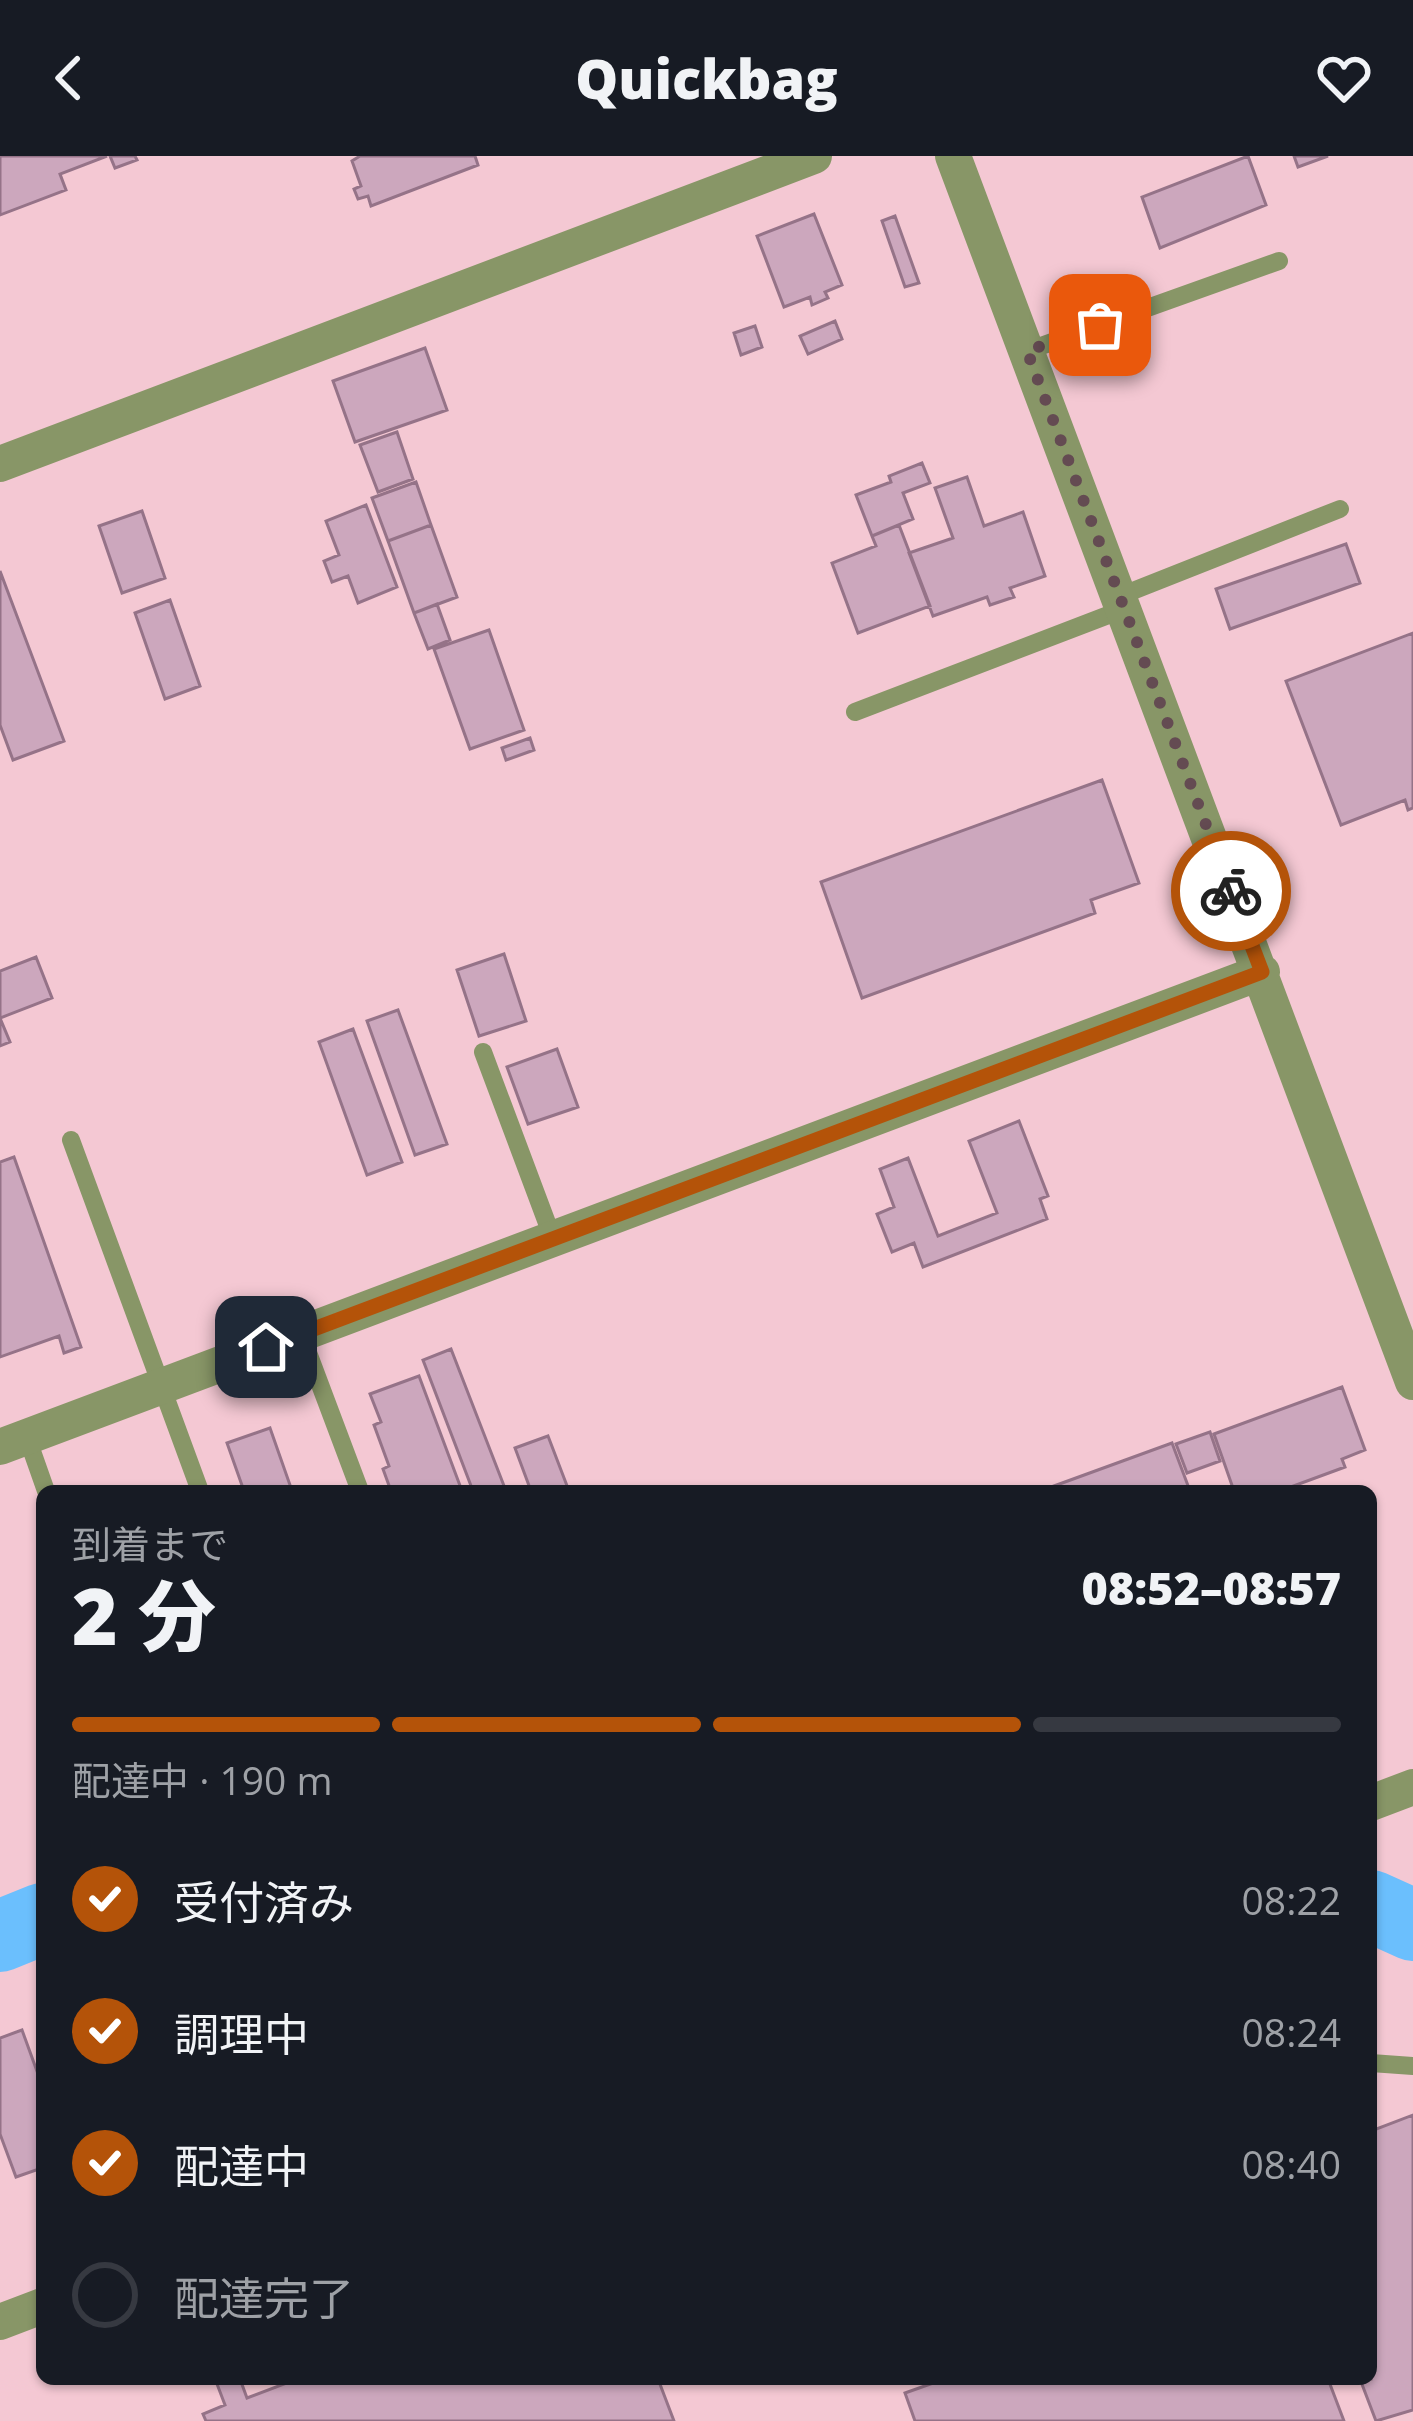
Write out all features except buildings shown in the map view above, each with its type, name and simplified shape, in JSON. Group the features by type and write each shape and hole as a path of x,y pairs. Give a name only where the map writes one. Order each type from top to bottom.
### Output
{"street":[{"path":"0,464 814,156"},
{"path":"953,156 1413,1382"},
{"path":"14,1442 1262,972"},
{"path":"1377,1801 1413,1787"},
{"path":"0,2322 36,2308"}],"lane":[{"path":"1027,351 1279,261"},
{"path":"855,712 1340,509"},
{"path":"484,1052 554,1239"},
{"path":"71,1140 198,1485"},
{"path":"301,1334 358,1485"},
{"path":"14,1442 42,1485"},
{"path":"1377,2063 1413,2066"}],"waterway":[{"path":"1377,1909 1413,1925"},
{"path":"0,1936 36,1921"}],"way so far":[{"path":"1100,325 1027,351 1231,891"}],"route":[{"path":"266,1347 1262,972 1231,891"}]}
